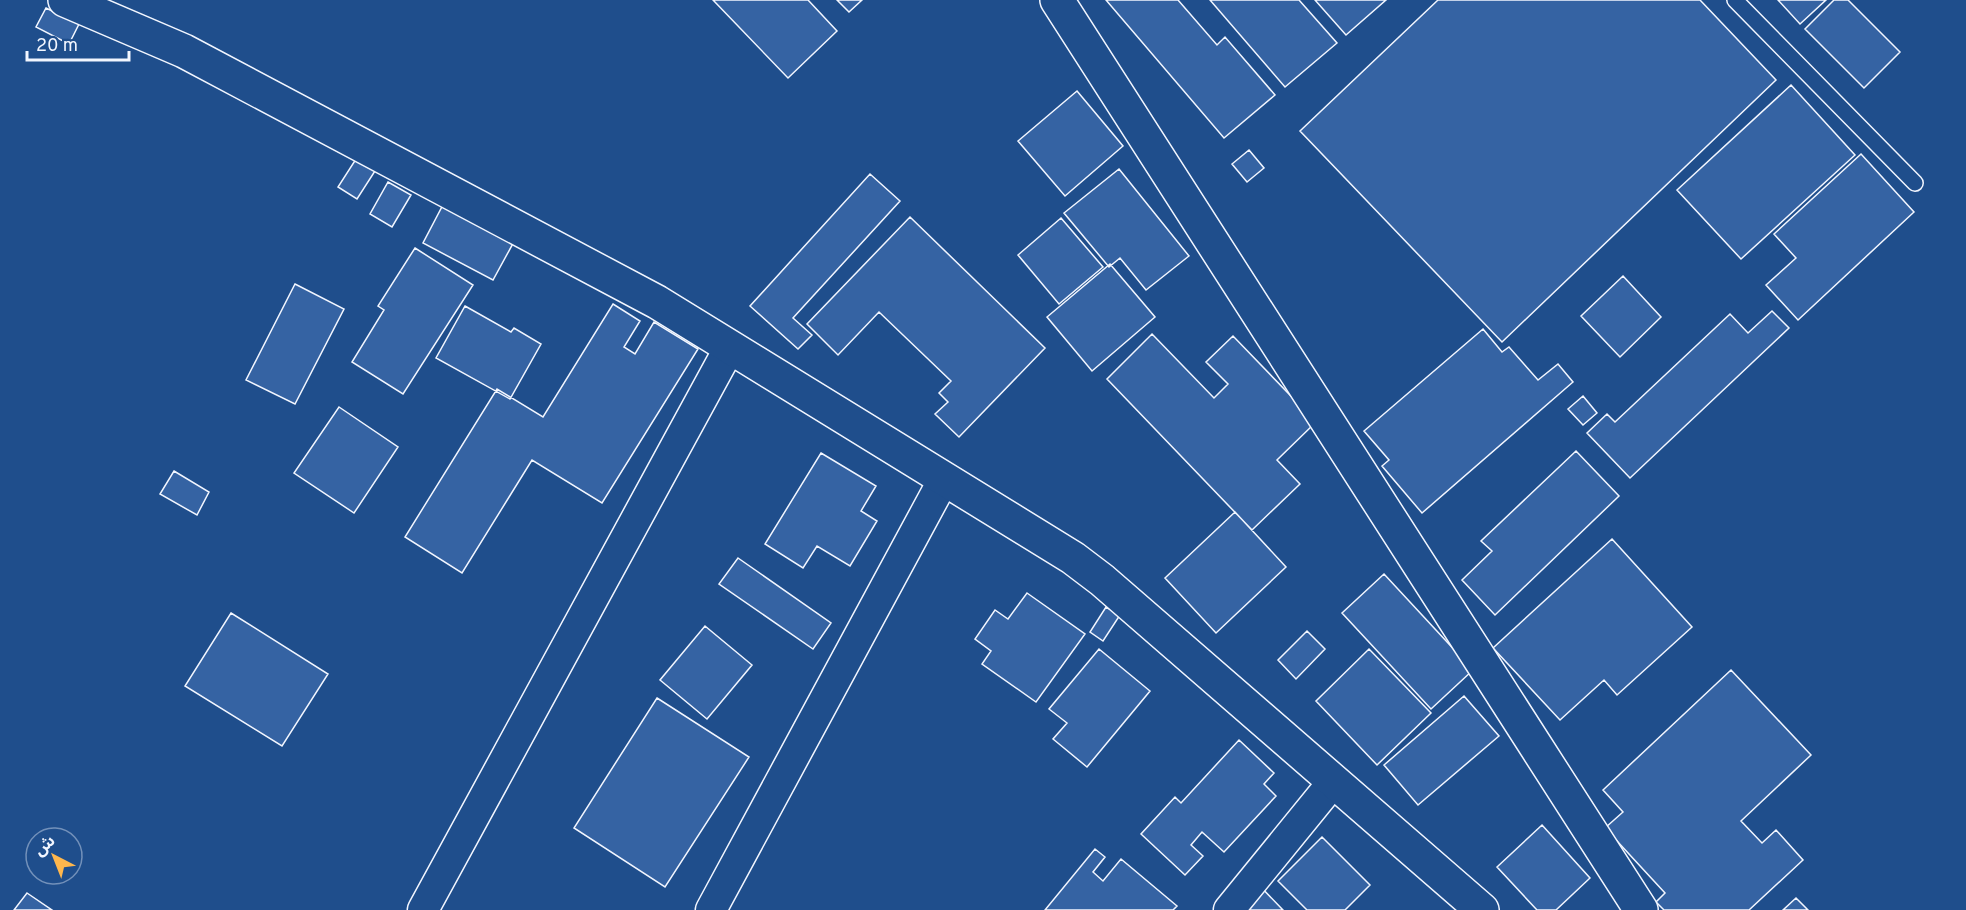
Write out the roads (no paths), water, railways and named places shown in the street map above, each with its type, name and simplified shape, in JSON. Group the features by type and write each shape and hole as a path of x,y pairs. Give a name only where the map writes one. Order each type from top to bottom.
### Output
{"street":[{"path":"65,0 184,51 657,302 1073,558 1102,580 1482,910"},
{"path":"1057,0 1641,910"},
{"path":"423,910 730,347"},
{"path":"711,910 944,479"},
{"path":"1229,910 1334,781"}],"lane":[{"path":"1735,0 1915,183"}]}
